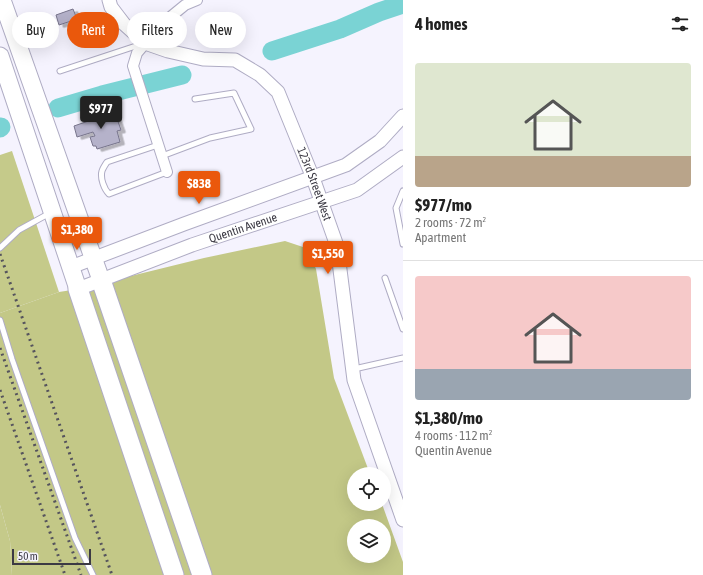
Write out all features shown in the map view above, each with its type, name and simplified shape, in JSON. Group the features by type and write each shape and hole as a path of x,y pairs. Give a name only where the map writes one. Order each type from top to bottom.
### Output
{"highway":[{"path":"2,0 94,258 202,575"},
{"path":"0,56 174,575"}],"street":[{"name":"123rd Street West","path":"109,0 111,7 127,27"},
{"path":"177,12 185,5 197,0"},
{"path":"142,48 133,66 167,172"},
{"name":"123rd Street West","path":"159,48 202,59 235,60 260,75 278,92 313,178 337,246 354,380 403,520"},
{"name":"Quentin Avenue","path":"71,268 184,224 346,165 380,141 403,116"},
{"name":"Quentin Avenue","path":"78,289 192,246 356,190 403,156"}],"lane":[{"path":"60,71 130,48"},
{"path":"162,156 210,138 251,129 234,93 195,99"},
{"path":"158,145 107,162 101,173 106,192 109,194 167,172"},
{"path":"403,191 396,208 403,244"},
{"path":"0,248 19,230 52,212"},
{"path":"385,278 403,329"},
{"path":"0,320 12,360 75,538 93,575"},
{"path":"352,369 403,358"}],"green space":[{"path":"12,151 59,292 0,313 0,155"},
{"path":"285,241 306,248 316,269 334,378 367,467 347,467 347,511 385,511 387,519 347,519 347,563 391,563 391,529 403,562 403,575 12,575 10,541 0,505 0,313 59,292 78,289 204,258"},
{"path":"0,505 10,541 12,575 0,575"}],"building":[{"path":"73,9 74,12 67,12 67,22 59,25 59,14"},
{"path":"101,113 103,117 115,113 121,130 117,131 120,142 97,149 96,146 93,146 90,137 95,136 93,132 77,137 74,126 97,118 96,115"}],"waterway":[{"path":"272,51 340,29 379,12 403,4"},
{"path":"58,108 102,95 182,75"}],"railway":[{"path":"0,254 112,575"},
{"path":"0,348 81,575"},
{"path":"0,390 65,575"}]}
